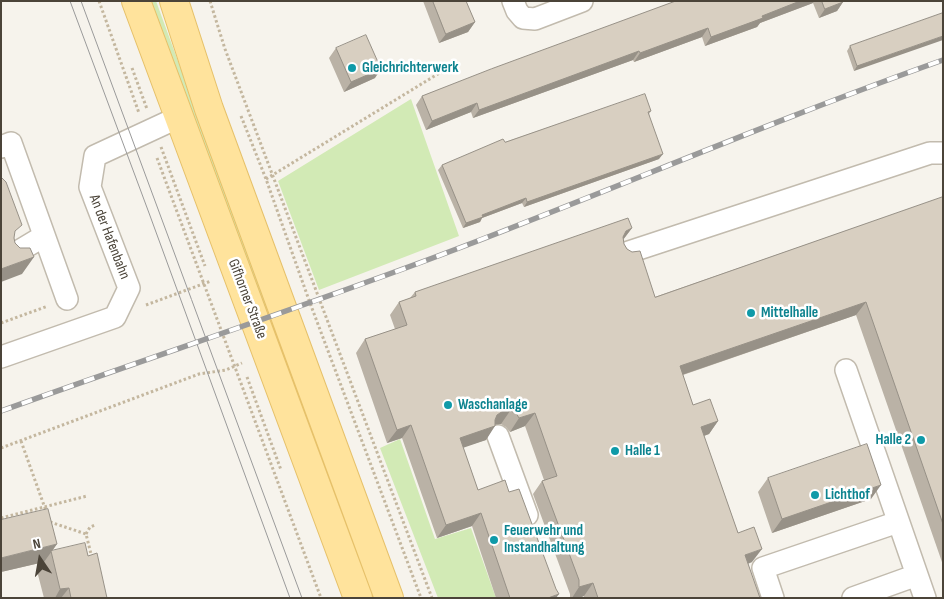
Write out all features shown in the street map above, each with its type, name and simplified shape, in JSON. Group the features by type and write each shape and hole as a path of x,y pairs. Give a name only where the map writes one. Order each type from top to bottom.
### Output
{"main road":[{"name":"Gifhorner Straße","path":"136,1 358,598"},
{"name":"Gifhorner Straße","path":"174,1 209,109 389,598"}],"street":[{"path":"518,10 535,18 582,1"},
{"name":"An der Hafenbahn","path":"115,317 129,288 90,187 95,156 179,117"},
{"path":"1,147 10,143 14,178 44,236 67,299"},
{"path":"626,253 930,152 943,154"},
{"path":"14,254 44,236"},
{"path":"1,357 115,317"},
{"path":"846,370 925,598"},
{"path":"498,436 535,535"},
{"path":"773,598 763,568 898,522"},
{"path":"853,598 917,575"}],"path":[{"path":"99,1 140,114"},
{"path":"210,1 224,49 432,598"},
{"path":"421,598 310,303 266,179 446,69"},
{"path":"157,158 321,598"},
{"path":"115,317 211,281"},
{"path":"1,323 67,299"},
{"path":"1,448 199,374 226,370 242,364"},
{"path":"21,441 50,523 86,534"},
{"path":"1,518 87,496"},
{"path":"13,515 15,523"},
{"path":"93,562 86,534 90,527 95,525"}],"green space":[{"path":"150,1 156,1 269,310 264,310"},
{"path":"411,99 459,236 319,290 278,181"},
{"path":"275,323 378,598 372,598 271,325"},
{"path":"400,439 435,539 471,528 496,598 438,598 380,448"}],"building":[{"path":"433,1 466,1 475,22 446,34"},
{"path":"676,1 800,1 762,16 763,18 711,37 708,28 640,53 639,51 479,110 477,103 432,121 422,96"},
{"path":"822,1 843,1 843,2 825,9"},
{"path":"943,13 943,36 857,66 850,46"},
{"path":"366,35 381,69 351,82 336,48"},
{"path":"645,94 651,111 648,112 663,154 527,202 526,198 466,223 442,165 503,139 505,142"},
{"path":"1,177 6,182 22,225 15,231 15,243 20,248 30,248 34,257 1,269"},
{"path":"943,197 943,524 866,302 680,366 693,405 710,399 718,421 701,427 738,533 754,527 762,549 745,555 760,598 598,598 593,583 579,587 579,580 542,481 557,476 535,413 519,418 516,413 503,411 497,415 495,426 460,438 478,490 505,480 509,492 519,489 559,594 548,598 510,598 481,513 446,525 411,425 397,430 365,339 407,325 399,302 416,296 415,292 628,218 632,228 626,231 623,237 624,244 632,252 640,251 655,297"},
{"name":"Lichthof","path":"867,444 881,485 782,519 768,478"},
{"path":"48,509 57,544 1,558 1,520"},
{"path":"85,543 88,556 97,553 107,598 71,598 69,588 60,589 51,551"}],"tram line":[{"path":"70,1 290,598"},
{"path":"81,1 302,598"}],"railway":[{"path":"1,411 409,267 823,104 943,60"}],"place":[{"name":"Gleichrichterwerk","path":"352,68"},
{"name":"Mittelhalle","path":"751,313"},
{"name":"Waschanlage","path":"448,405"},
{"name":"Halle 2","path":"921,440"},
{"name":"Halle 1","path":"615,451"},
{"name":"Lichthof","path":"815,495"},
{"name":"Feuerwehr und Instandhaltung","path":"494,540"}]}
